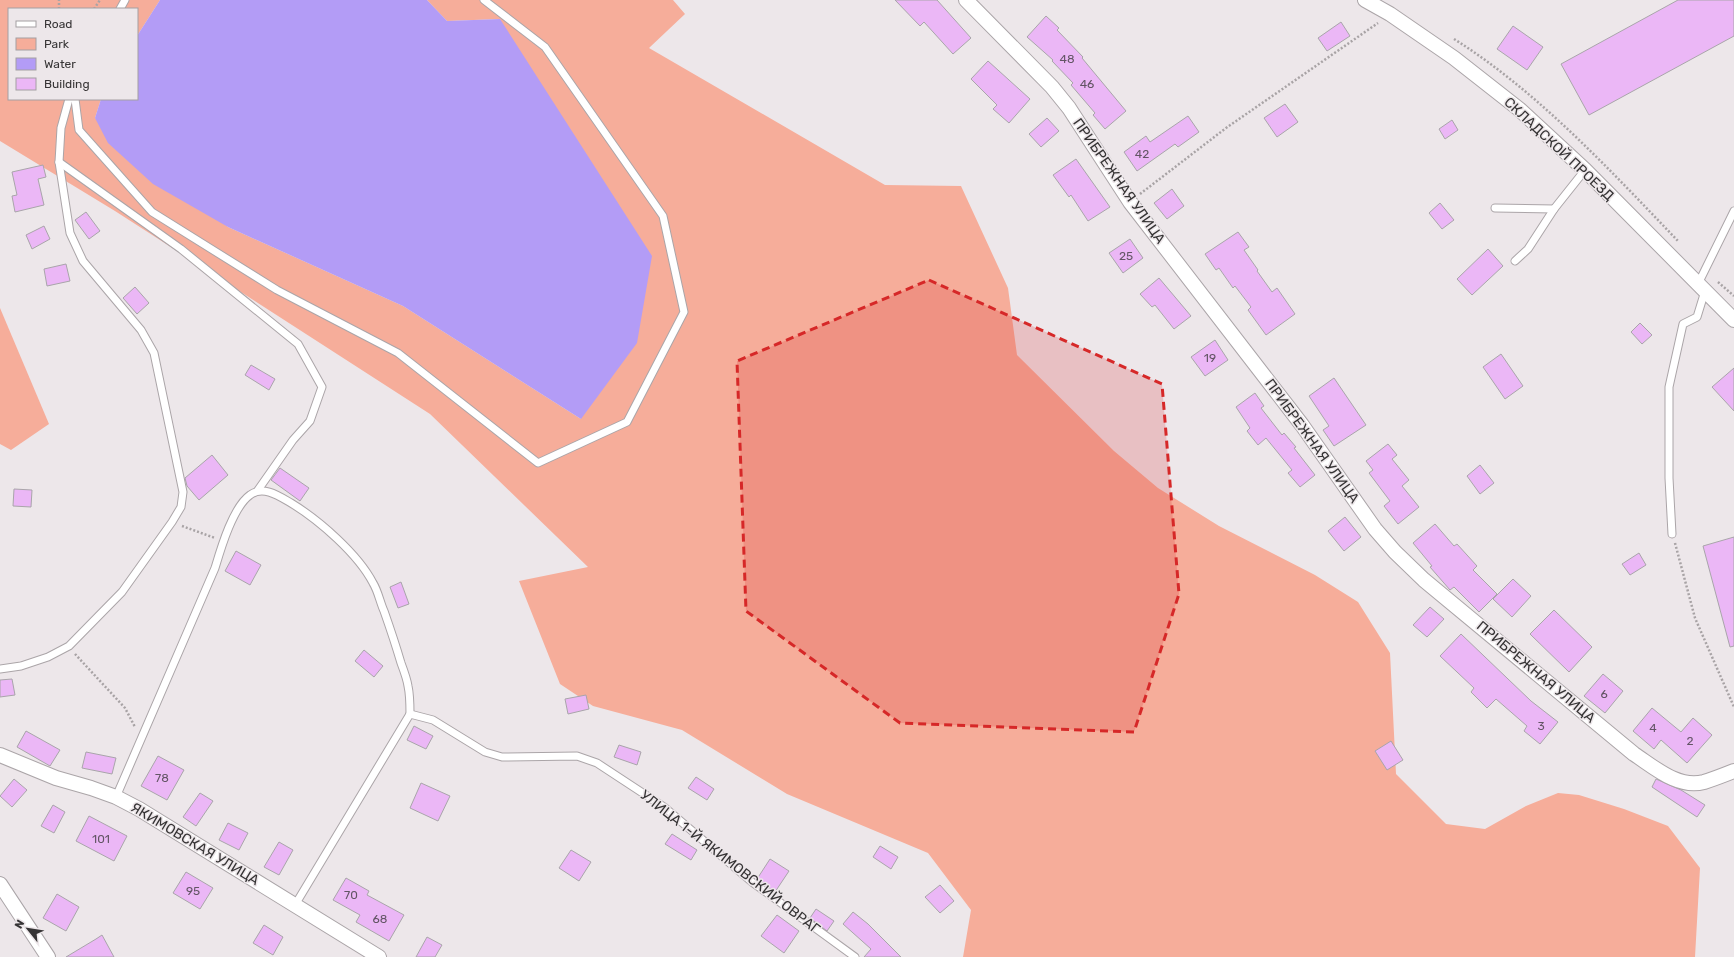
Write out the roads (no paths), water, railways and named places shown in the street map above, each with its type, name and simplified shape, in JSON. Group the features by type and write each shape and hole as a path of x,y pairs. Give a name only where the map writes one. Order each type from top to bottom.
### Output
{"street":[{"name":"ПРИБРЕЖНАЯ УЛИЦА","path":"966,0 1052,87 1069,108 1130,202 1302,425 1376,529 1395,552 1424,580 1634,754 1665,774 1685,783 1703,782 1734,771"},
{"name":"СКЛАДСКОЙ ПРОЕЗД","path":"1366,0 1390,14 1454,58 1519,109 1585,170 1734,320"},
{"name":"ЯКИМОВСКАЯ УЛИЦА","path":"0,755 56,778 116,797 139,809 379,957"},
{"path":"0,884 48,957"}],"lane":[{"path":"75,100 79,130 152,212 277,290 398,353 538,463 626,422 684,312 664,216 545,47 484,0"},
{"path":"0,669 21,666 48,657 68,646 122,592 172,522 180,508 183,492 154,353 141,330 83,261 70,233 59,162 61,128 69,100"},
{"path":"59,162 181,249 298,344 322,387 310,421 293,440 258,490 249,495 240,506 223,541 215,568 116,797"},
{"path":"1515,261 1528,249 1554,209 1585,170"},
{"path":"1495,208 1554,209"},
{"path":"1672,534 1669,478 1669,387 1683,324 1697,317 1701,288 1734,211"},
{"path":"258,490 268,491 283,498 319,524 351,553 373,583 389,625 408,685 410,714 295,905"},
{"name":"УЛИЦА 1-Й ЯКИМОВСКИЙ ОВРАГ","path":"410,714 433,720 485,752 502,757 577,756 597,763 664,807 752,882 855,957"}],"water":[{"path":"160,0 427,0 447,21 500,19 652,256 637,343 581,419 403,306 228,227 153,184 108,143 95,118 101,100 138,100 138,34"}]}
